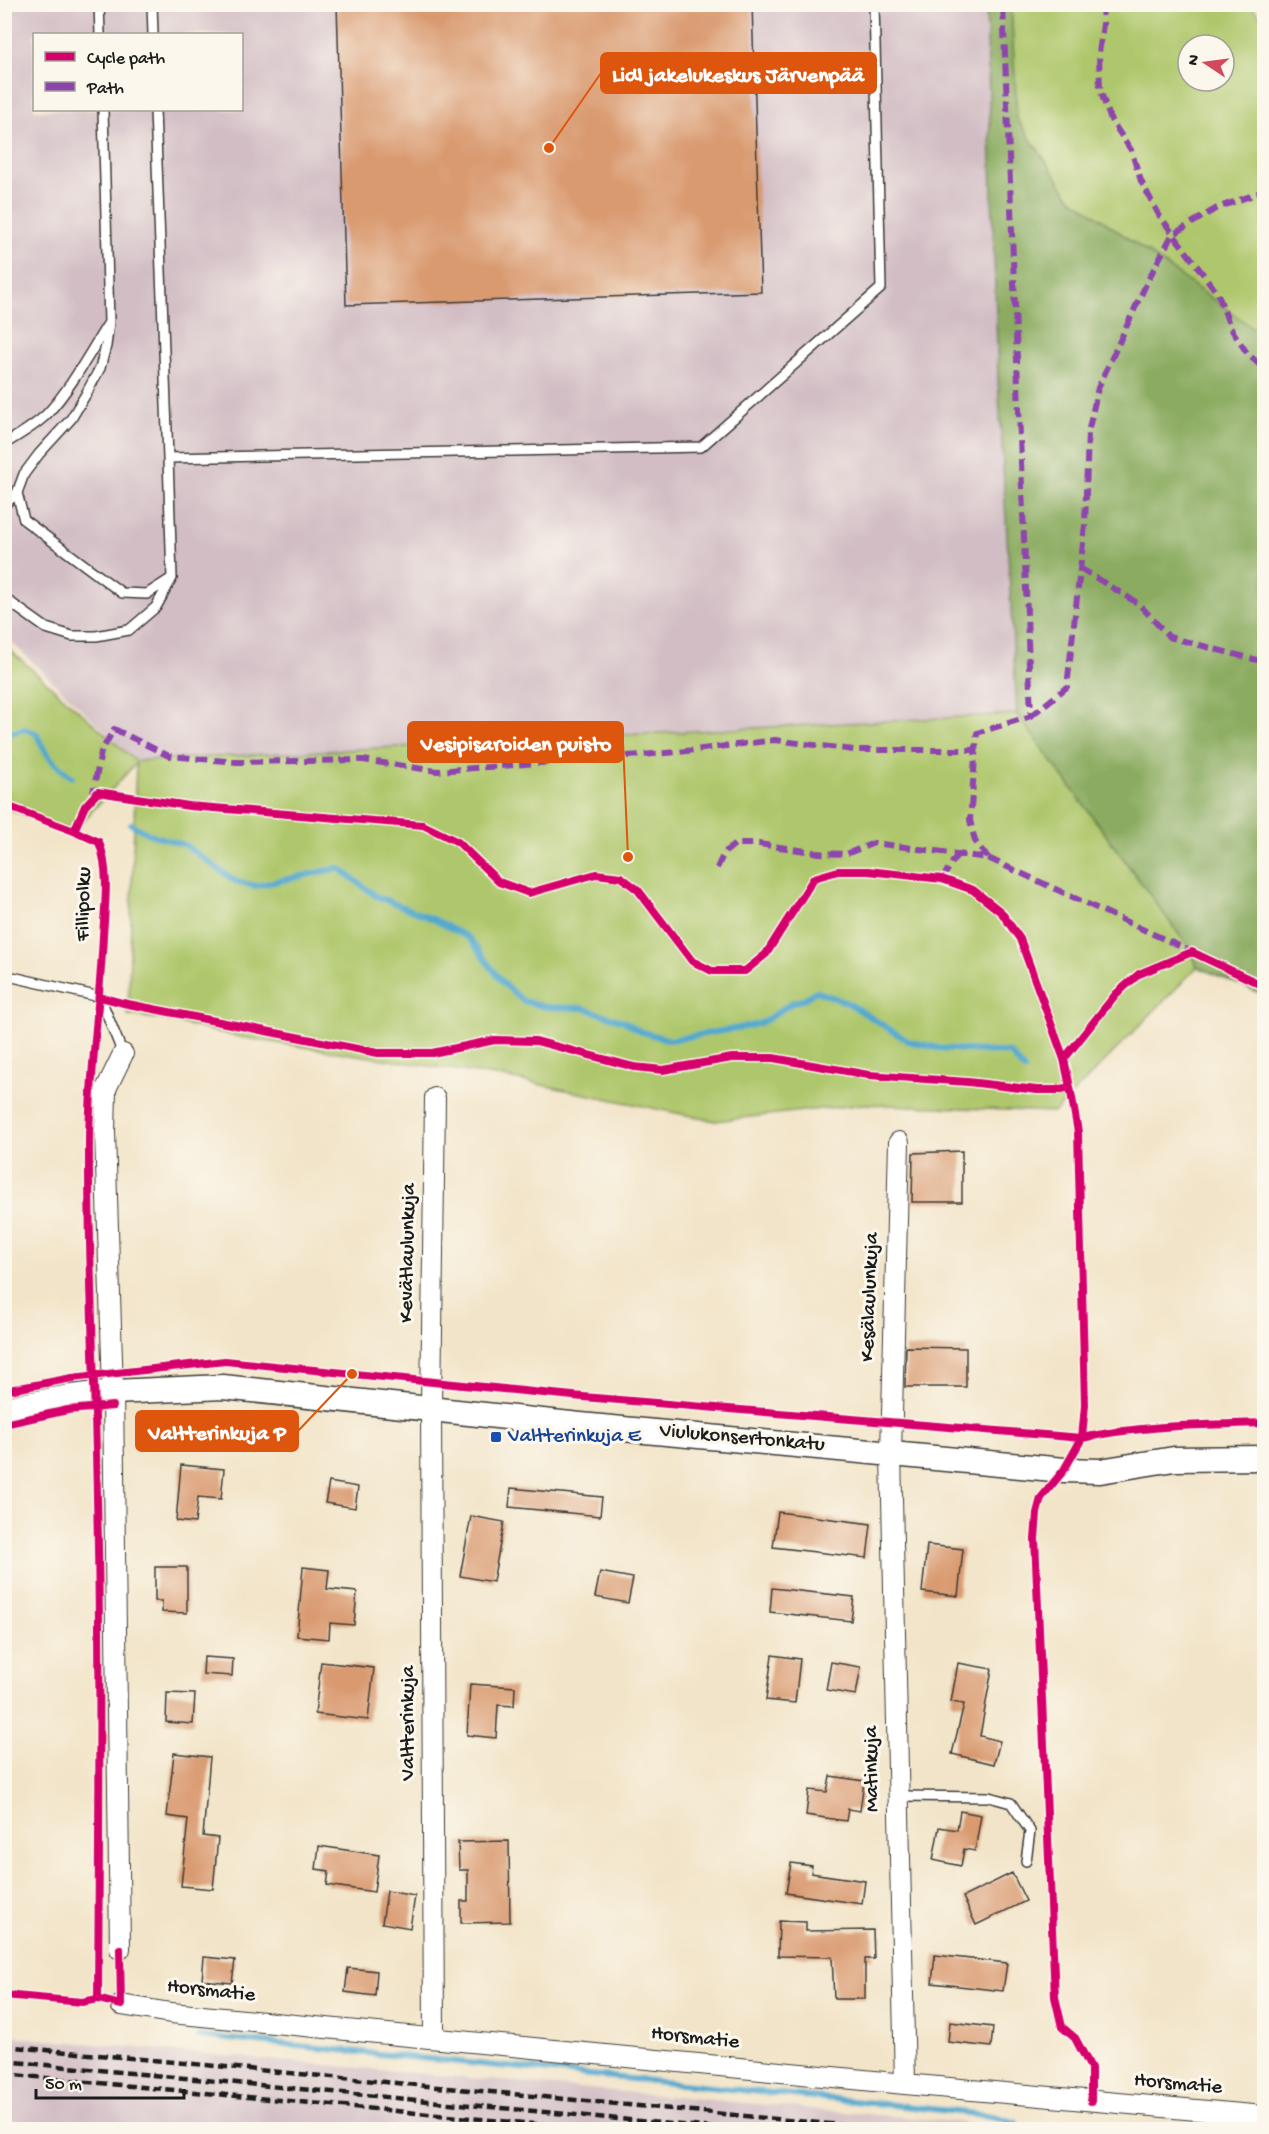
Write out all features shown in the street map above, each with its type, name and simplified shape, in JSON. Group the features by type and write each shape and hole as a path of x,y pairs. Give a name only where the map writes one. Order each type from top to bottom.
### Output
{"street":[{"path":"120,1949 113,1392 105,1132 106,1089 123,1054"},
{"name":"Kevätlaulunkuja","path":"431,1409 435,1098"},
{"name":"Kesälaulunkuja","path":"891,1453 899,1142"},
{"name":"Viulukonsertonkatu","path":"4,1409 113,1392 223,1387 1064,1470 1100,1471 1174,1459 1264,1458"},
{"name":"Valtterinkuja","path":"431,1409 434,2037"},
{"name":"Matinkuja","path":"891,1453 904,2084"},
{"name":"Horsmatie","path":"120,2005 171,2013 904,2084 1264,2116"}],"lane":[{"path":"99,4 100,33"},
{"path":"152,4 153,33"},
{"path":"168,458 701,447 881,288 874,4"},
{"path":"4,506 17,493 24,474 39,454 71,420 100,368 106,346 110,322 103,111"},
{"path":"4,598 46,628 72,636 96,636 129,630 156,607 172,578 155,111"},
{"path":"4,444 31,428 47,413 71,382 110,322"},
{"path":"17,493 24,520 122,593 147,594 172,578"},
{"path":"4,975 100,997 123,1054"},
{"path":"898,1796 989,1797 1011,1803 1030,1831 1026,1861"}],"shaded area":[{"path":"4,5 986,5 998,377 1017,714 136,761 5,636"},
{"path":"5,2036 1033,2129 107,2129 5,2120"}],"green space":[{"path":"986,5 1011,5 1017,119 1069,196 1264,336 1264,995 1197,967 1192,952 1017,714 998,377"},
{"path":"1011,5 1250,5 1264,20 1264,336 1069,196 1017,119"},
{"path":"4,645 136,761 1017,714 1192,952 1197,967 1055,1112 865,1104 715,1121 508,1078 239,1037 167,1020 128,1015 136,763 74,831 5,808"}],"building":[{"path":"337,4 752,4 761,292 346,305"},
{"path":"962,1151 962,1202 912,1202 913,1153"},
{"path":"906,1347 966,1348 966,1387 905,1387"},
{"path":"181,1465 224,1469 221,1499 198,1497 195,1523 176,1521"},
{"path":"329,1482 358,1487 355,1508 325,1503"},
{"path":"511,1488 602,1497 600,1516 509,1507"},
{"path":"778,1512 871,1524 867,1558 773,1547"},
{"path":"471,1516 504,1522 493,1582 460,1576"},
{"path":"927,1545 963,1549 958,1596 922,1592"},
{"path":"155,1567 187,1567 187,1613 162,1612 162,1601 155,1601"},
{"path":"303,1567 329,1570 327,1589 357,1592 354,1625 330,1623 329,1639 297,1636"},
{"path":"600,1572 633,1578 628,1603 595,1597"},
{"path":"772,1588 854,1597 851,1621 770,1612"},
{"path":"772,1655 800,1659 795,1703 766,1700"},
{"path":"204,1657 233,1659 232,1676 203,1674"},
{"path":"321,1662 374,1668 368,1720 315,1714"},
{"path":"831,1662 861,1667 856,1695 826,1690"},
{"path":"958,1663 992,1669 980,1736 1000,1741 994,1764 952,1754 964,1704 951,1702"},
{"path":"470,1684 515,1687 514,1706 498,1705 496,1738 467,1735"},
{"path":"167,1693 195,1694 193,1724 166,1722"},
{"path":"174,1753 210,1757 203,1836 218,1838 213,1889 181,1886 188,1819 167,1816"},
{"path":"830,1776 864,1781 860,1811 848,1809 846,1821 806,1815 809,1790 827,1792"},
{"path":"960,1811 981,1815 975,1851 964,1849 961,1866 933,1860 939,1827 957,1830"},
{"path":"509,1841 510,1922 461,1923 461,1901 468,1901 468,1870 459,1870 458,1842"},
{"path":"319,1846 379,1855 374,1892 327,1885 329,1871 316,1869"},
{"path":"791,1863 812,1866 811,1873 865,1881 862,1904 786,1893"},
{"path":"1012,1873 1026,1901 976,1925 963,1897"},
{"path":"387,1891 415,1896 410,1928 382,1923"},
{"path":"779,1921 806,1922 806,1931 873,1930 874,1959 865,1959 865,1999 834,1999 832,1957 778,1956"},
{"path":"935,1955 1007,1963 1003,1991 932,1983"},
{"path":"204,1957 235,1960 232,1983 202,1980"},
{"path":"348,1968 377,1971 375,1996 345,1992"},
{"path":"950,2022 993,2027 991,2047 948,2042"}],"waterway":[{"path":"4,735 24,729 36,733 50,758 72,777"},
{"path":"131,824 149,834 185,845 235,881 255,886 339,868 376,896 433,919 469,938 502,982 523,1001 546,1007 583,1008 626,1022 639,1031 670,1040 763,1022 793,1002 802,1000 816,991 848,1003 908,1041 939,1048 1010,1053 1024,1070"},
{"path":"198,2036 923,2108 992,2116 1016,2123"}],"railway":[{"path":"4,2046 893,2130"},
{"path":"4,2061 735,2130"},
{"path":"4,2074 597,2130"}],"marked path":[{"path":"988,858 975,841 970,820 977,733 1031,716 1003,4"},
{"path":"1102,4 1103,24 1099,53 1100,90 1111,120 1131,150 1141,181 1159,215 1218,294 1230,327 1247,353 1264,369"},
{"path":"1031,716 1067,687 1085,525 1088,433 1098,388 1148,280 1172,235 1217,208 1264,191"},
{"path":"1080,568 1139,604 1169,637 1264,662"},
{"path":"92,798 101,752 114,729 169,756 237,762 363,760 437,771 679,752 775,740 854,750 976,750"},
{"path":"717,868 724,853 735,844 759,844 819,853 846,854 874,843 988,858 1192,952"},
{"path":"942,879 957,855"}],"cycle path":[{"path":"74,831 85,806 98,792 189,806 423,825 458,842 499,882 529,893 596,874 621,877 638,890 692,961 712,971 745,971 766,954 814,878 838,871 868,871 942,879 973,890 1001,912 1020,939 1064,1059 1070,1087"},
{"name":"Fillipolku","path":"4,805 99,842 106,876 89,1138 99,1623 98,1999"},
{"path":"1064,1059 1116,994 1139,974 1192,952 1264,986"},
{"path":"100,997 378,1053 432,1053 495,1040 536,1041 634,1067 663,1070 732,1058 773,1058 869,1075 968,1082 1037,1090 1057,1090 1070,1087 1078,1132 1085,1405 1082,1438 1064,1470 1041,1498 1035,1539 1055,1997 1062,2027 1075,2038 1091,2068 1091,2101"},
{"path":"4,1391 72,1378 225,1361 583,1397 1082,1438 1150,1428 1264,1423"},
{"path":"4,1424 68,1410 113,1406"},
{"path":"4,1995 82,2002 98,1999 121,2005 120,1949"}],"place":[{"name":"Lidl jakelukeskus Järvenpää","path":"549,148"},
{"name":"Vesipisaroiden puisto","path":"628,857"},
{"name":"Valtterinkuja P","path":"352,1374"},
{"name":"Valtterinkuja E","path":"496,1437"}]}
